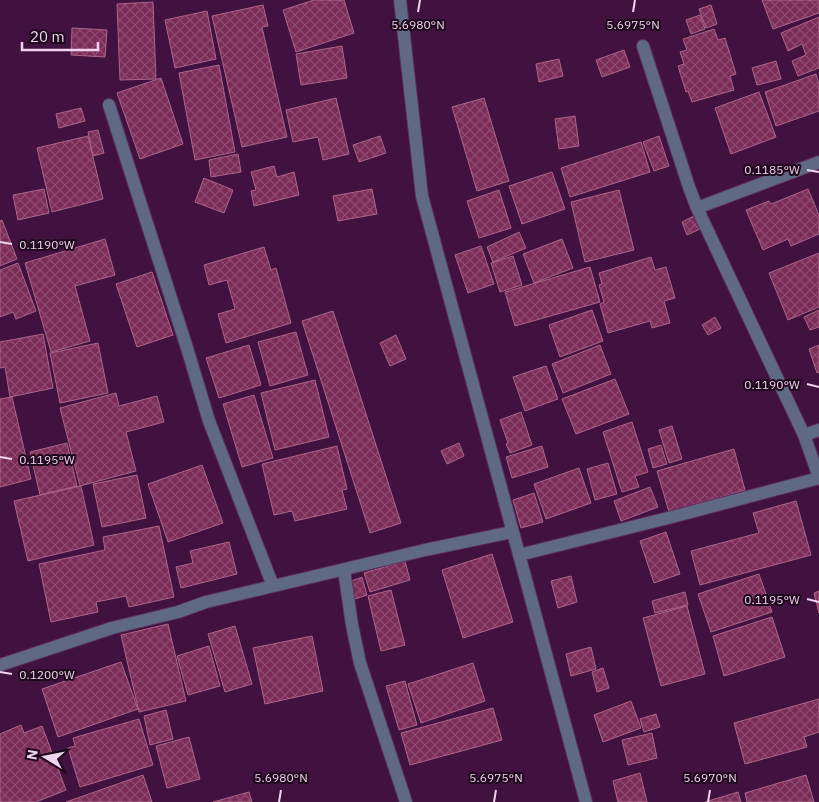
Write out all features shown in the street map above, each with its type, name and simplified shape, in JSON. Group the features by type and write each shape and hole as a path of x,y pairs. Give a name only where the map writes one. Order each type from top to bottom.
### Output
{"street":[{"path":"400,0 422,196 586,802"},
{"path":"519,555 672,517 819,477 804,435 697,208 643,46"},
{"path":"109,105 209,421 273,586"},
{"path":"697,208 819,162"},
{"path":"804,435 819,430"},
{"path":"1,660 112,628 178,612 206,602 425,550 512,532"},
{"path":"344,570 360,664 406,802"}],"building":[{"path":"314,0 344,0 354,33 296,52 283,10"},
{"path":"762,0 819,0 819,13 773,29"},
{"path":"153,2 156,79 120,80 117,4"},
{"path":"263,5 268,26 262,27 287,137 242,147 212,16"},
{"path":"711,5 717,24 706,28 699,9"},
{"path":"207,11 216,59 175,68 165,20"},
{"path":"700,15 705,29 691,34 686,20"},
{"path":"819,17 819,68 798,76 792,61 806,55 802,44 788,51 781,33"},
{"path":"72,28 107,30 105,57 71,55"},
{"path":"714,29 718,40 725,38 736,74 730,76 734,90 692,102 688,91 686,92 678,66 684,64 680,52 687,50 683,39"},
{"path":"342,46 347,78 301,85 296,54"},
{"path":"624,50 630,67 602,77 596,60"},
{"path":"559,59 563,76 539,82 536,64"},
{"path":"776,61 781,79 757,85 752,68"},
{"path":"219,65 235,152 195,160 179,73"},
{"path":"816,74 819,84 819,111 776,126 765,92"},
{"path":"161,78 183,144 140,159 117,93"},
{"path":"759,92 776,137 731,154 715,108"},
{"path":"336,98 349,154 323,160 318,137 293,142 286,110"},
{"path":"484,98 509,181 477,191 452,107"},
{"path":"81,108 85,121 59,128 56,114"},
{"path":"575,116 579,146 559,149 555,119"},
{"path":"98,130 104,153 93,156 88,132"},
{"path":"88,136 103,199 52,212 37,148"},
{"path":"380,136 386,153 359,162 353,145"},
{"path":"659,136 669,166 654,171 643,142"},
{"path":"641,142 650,172 570,197 561,168"},
{"path":"238,154 241,172 211,177 209,160"},
{"path":"274,166 277,177 294,172 299,195 254,206 251,191 256,190 251,172"},
{"path":"552,172 565,209 522,224 509,186"},
{"path":"204,178 233,190 224,213 195,202"},
{"path":"44,189 49,213 18,220 13,195"},
{"path":"372,189 377,214 338,221 333,196"},
{"path":"808,189 819,215 819,234 791,246 788,239 763,250 746,210 769,201 771,204"},
{"path":"499,190 511,228 479,238 467,201"},
{"path":"619,190 634,250 585,262 571,202"},
{"path":"696,215 702,228 687,235 682,222"},
{"path":"2,220 17,259 0,266 0,221"},
{"path":"519,232 526,248 493,262 487,247"},
{"path":"105,239 115,275 75,286 90,341 51,352 25,263"},
{"path":"562,239 573,268 534,283 523,254"},
{"path":"481,246 494,284 468,293 455,255"},
{"path":"264,247 271,270 276,268 291,323 226,343 218,314 235,309 227,280 209,285 204,265"},
{"path":"819,253 819,307 788,320 769,273"},
{"path":"513,256 522,285 500,292 491,263"},
{"path":"651,257 655,270 666,267 675,298 664,301 670,323 652,328 650,321 608,333 600,304 604,302 599,285 602,284 599,273"},
{"path":"18,263 36,311 16,319 13,312 0,317 0,270"},
{"path":"590,267 600,302 515,326 505,292"},
{"path":"152,272 173,335 137,347 116,284"},
{"path":"592,310 603,341 560,357 549,325"},
{"path":"819,310 819,327 810,330 804,317"},
{"path":"333,311 401,523 370,533 302,321"},
{"path":"715,317 721,328 708,335 702,325"},
{"path":"296,332 308,375 270,386 258,342"},
{"path":"43,334 53,388 10,397 5,367 0,368 0,342"},
{"path":"396,335 406,359 390,366 380,343"},
{"path":"98,343 108,393 60,403 50,353"},
{"path":"249,345 261,385 219,398 206,358"},
{"path":"600,345 611,374 563,393 552,364"},
{"path":"819,345 819,372 817,373 809,349"},
{"path":"546,366 558,399 525,411 513,377"},
{"path":"615,379 629,414 576,434 562,399"},
{"path":"315,380 329,437 275,450 261,393"},
{"path":"116,393 119,406 157,396 164,422 126,432 136,471 80,486 60,408"},
{"path":"254,395 273,458 242,467 223,404"},
{"path":"12,397 31,479 0,487 0,399"},
{"path":"521,412 532,445 510,453 500,420"},
{"path":"632,422 648,472 635,476 639,487 622,492 603,432"},
{"path":"672,426 682,459 669,463 659,430"},
{"path":"67,443 77,486 40,495 30,452"},
{"path":"459,443 464,456 447,464 441,451"},
{"path":"661,445 667,464 653,468 648,449"},
{"path":"337,446 347,489 342,490 347,509 295,521 292,511 274,515 262,464"},
{"path":"542,446 548,467 512,478 506,457"},
{"path":"734,449 745,490 669,512 657,471"},
{"path":"608,463 617,494 595,500 587,469"},
{"path":"202,465 223,523 168,542 148,484"},
{"path":"579,468 591,503 546,519 534,484"},
{"path":"137,475 146,518 102,527 93,484"},
{"path":"81,486 94,545 28,561 14,501"},
{"path":"650,487 658,507 621,521 614,501"},
{"path":"534,493 543,522 521,528 513,500"},
{"path":"796,501 811,555 700,585 691,551 759,533 753,513"},
{"path":"159,526 174,597 129,607 126,596 96,602 98,612 51,622 39,564 105,550 103,537"},
{"path":"666,532 680,574 654,583 640,541"},
{"path":"229,542 237,574 181,588 176,567 193,563 190,551"},
{"path":"492,554 513,622 463,638 442,570"},
{"path":"405,561 410,580 370,592 364,573"},
{"path":"759,574 772,612 711,632 698,594"},
{"path":"571,576 577,602 558,608 551,581"},
{"path":"362,577 367,595 355,599 349,582"},
{"path":"391,590 405,645 381,651 368,596"},
{"path":"819,591 819,613 814,593"},
{"path":"685,592 688,605 655,613 652,601"},
{"path":"687,606 705,674 661,686 643,618"},
{"path":"772,617 785,657 724,676 713,636"},
{"path":"168,624 186,701 139,712 121,635"},
{"path":"235,626 252,684 225,692 208,634"},
{"path":"312,636 323,691 265,704 253,648"},
{"path":"209,646 220,686 188,695 177,656"},
{"path":"591,647 596,669 571,676 566,654"},
{"path":"121,662 138,709 58,737 42,689"},
{"path":"473,663 485,701 421,723 408,684"},
{"path":"603,668 609,688 597,692 592,672"},
{"path":"405,681 417,725 399,730 386,686"},
{"path":"819,699 819,732 804,737 807,747 745,764 734,723"},
{"path":"631,701 641,728 603,742 594,715"},
{"path":"493,708 502,740 410,765 401,733"},
{"path":"166,710 173,739 150,745 144,716"},
{"path":"656,714 660,727 644,732 640,719"},
{"path":"139,719 153,765 80,787 68,748 75,746 73,738"},
{"path":"21,725 24,733 42,726 66,790 36,802 0,802 0,734"},
{"path":"652,733 657,758 628,765 622,740"},
{"path":"189,737 200,779 167,788 156,746"},
{"path":"640,773 647,802 618,802 613,781"},
{"path":"143,775 152,802 66,802"},
{"path":"806,775 814,802 747,802 745,793"},
{"path":"249,792 252,802 213,802"},
{"path":"738,792 741,802 705,802"}]}
